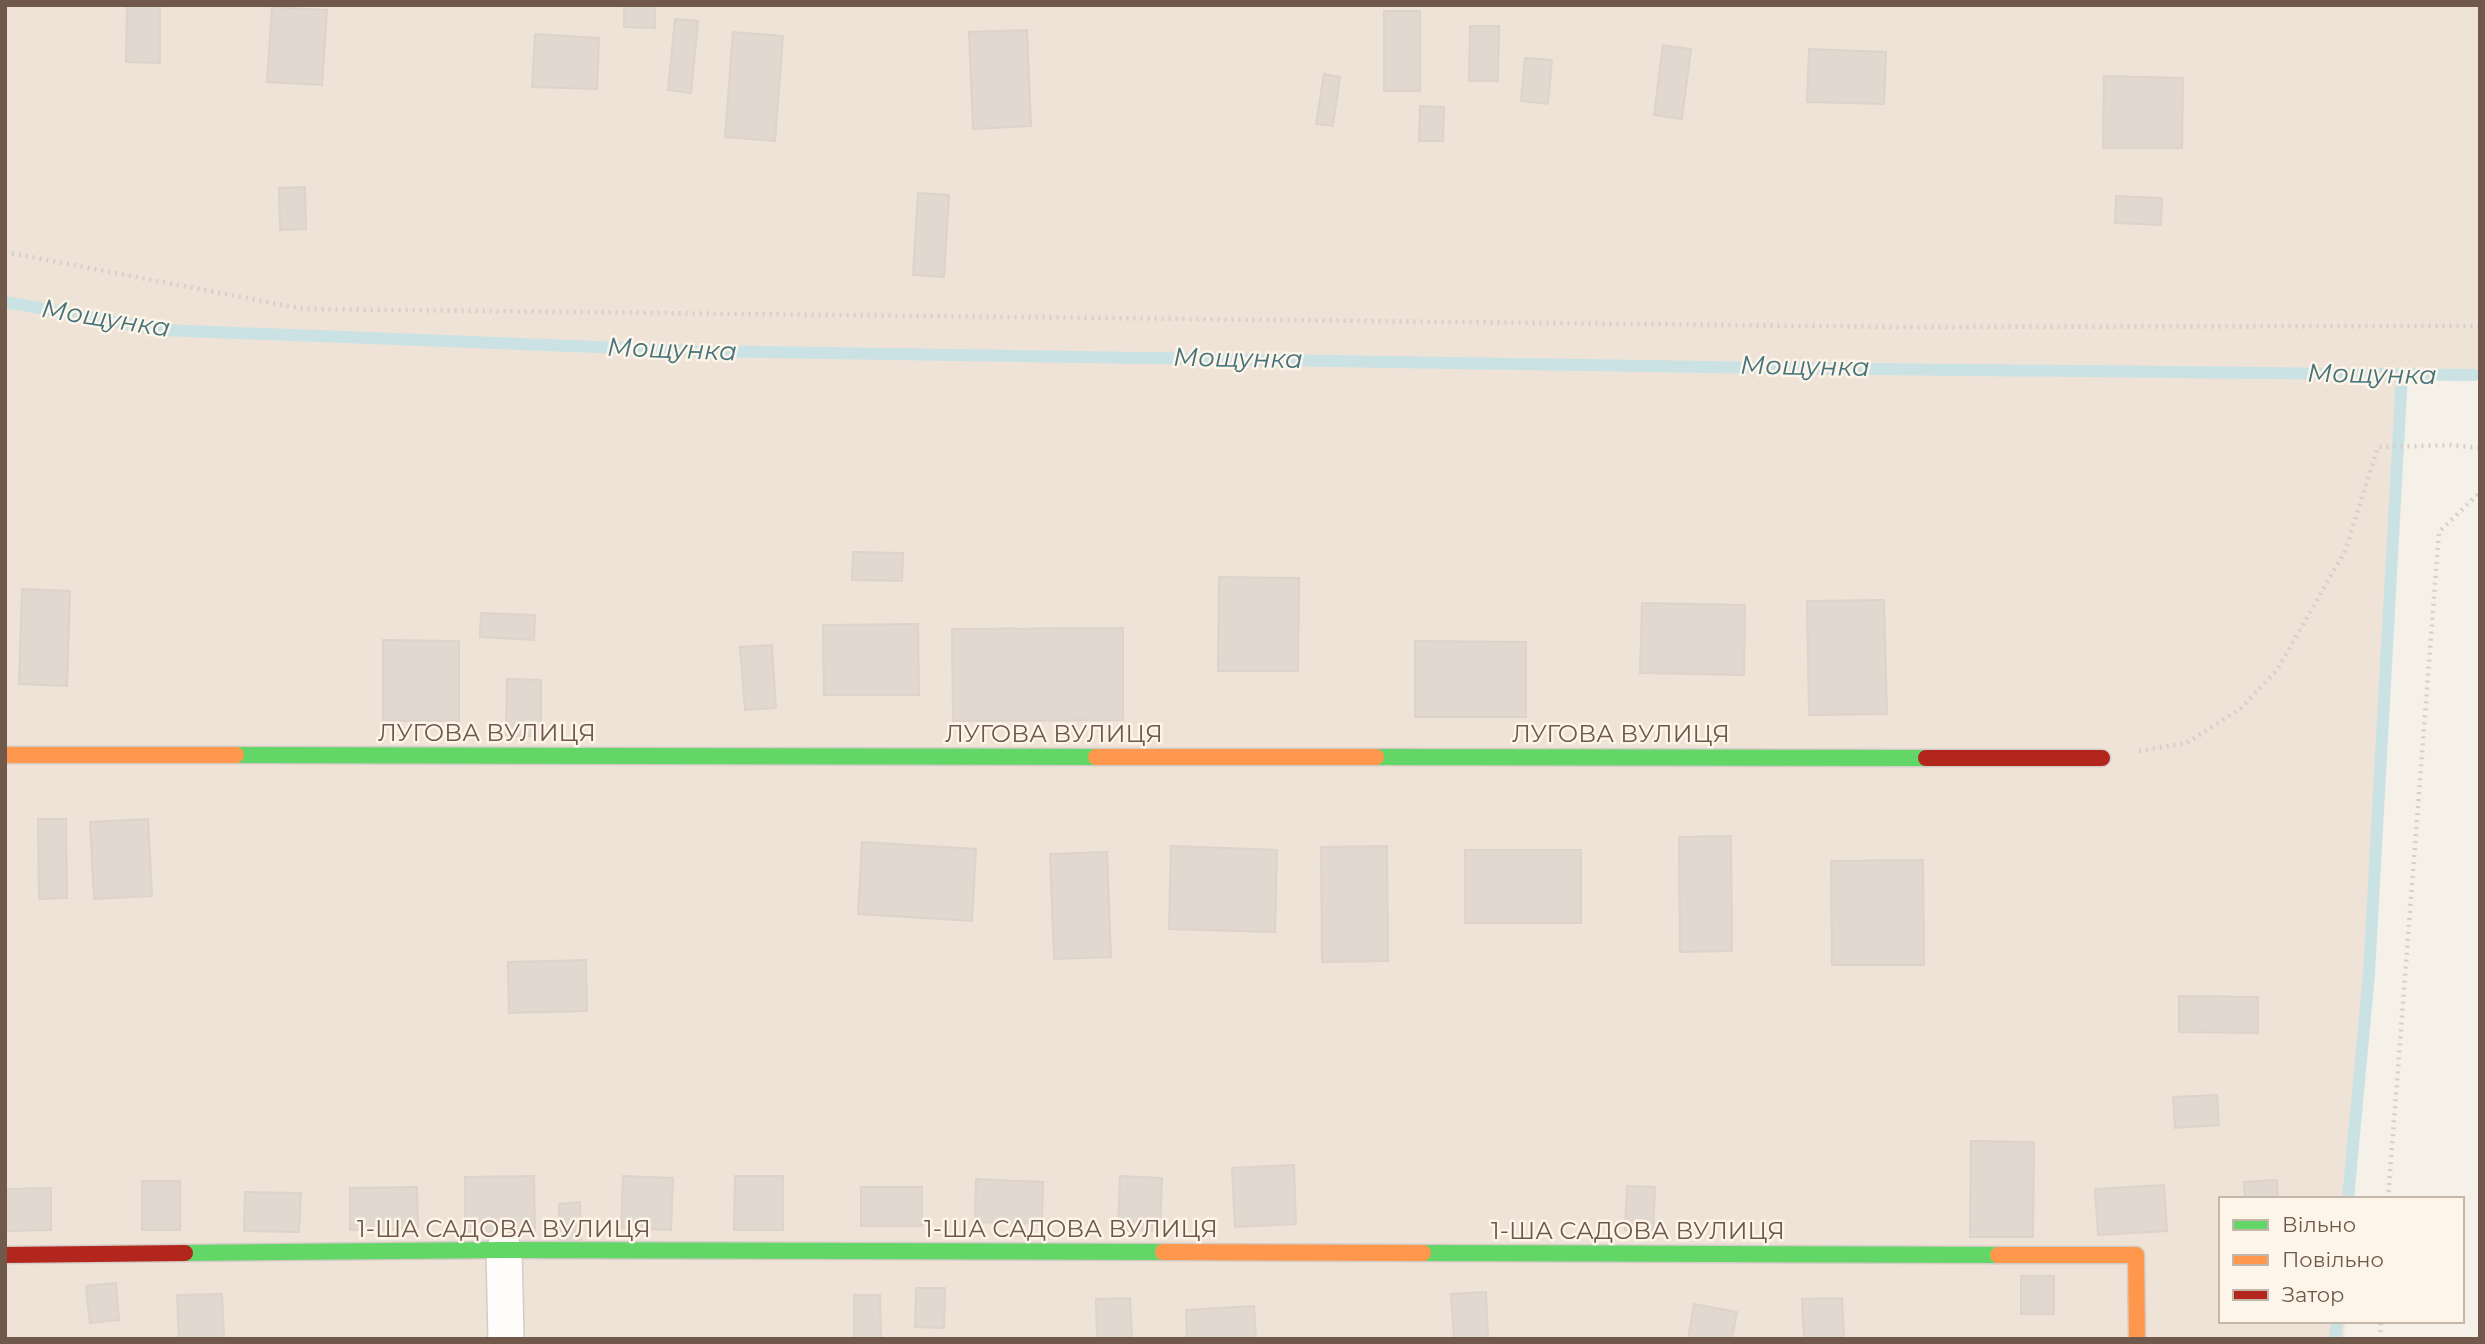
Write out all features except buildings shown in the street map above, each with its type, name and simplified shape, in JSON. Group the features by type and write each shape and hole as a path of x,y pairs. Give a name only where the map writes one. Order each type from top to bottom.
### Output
{"street":[{"name":"ЛУГОВА ВУЛИЦЯ","path":"5,755 2102,758"},
{"name":"1-ША САДОВА ВУЛИЦЯ","path":"5,1255 504,1250 2136,1255 2137,1339"},
{"path":"504,1250 506,1339"}],"path":[{"path":"5,252 304,309 1899,327 2480,326"},
{"path":"2102,758 2187,743 2241,708 2277,670 2345,551 2378,447 2451,446 2480,449"},
{"path":"2388,1197 2438,532 2480,492"}],"shaded area":[{"path":"5,5 2480,5 2480,375 2402,375 2353,1197 2219,1197 2219,1323 2345,1323 2344,1339 5,1339"}],"waterway":[{"name":"Мощунка","path":"5,302 162,330 699,351 1769,368 2474,375"},
{"path":"2348,1197 2369,974 2402,374"},
{"path":"2335,1339 2337,1323"}],"traffic: fast":[{"path":"236,755 1096,757"},
{"path":"1376,757 1926,758"},
{"path":"185,1253 504,1250 1163,1252"},
{"path":"1423,1253 1998,1255"}],"traffic: slow":[{"path":"5,755 236,755"},
{"path":"1096,757 1376,757"},
{"path":"1163,1252 1423,1253"},
{"path":"1998,1255 2136,1255 2137,1339"}],"traffic: jam":[{"path":"1926,758 2102,758"},
{"path":"5,1255 185,1253"}]}
